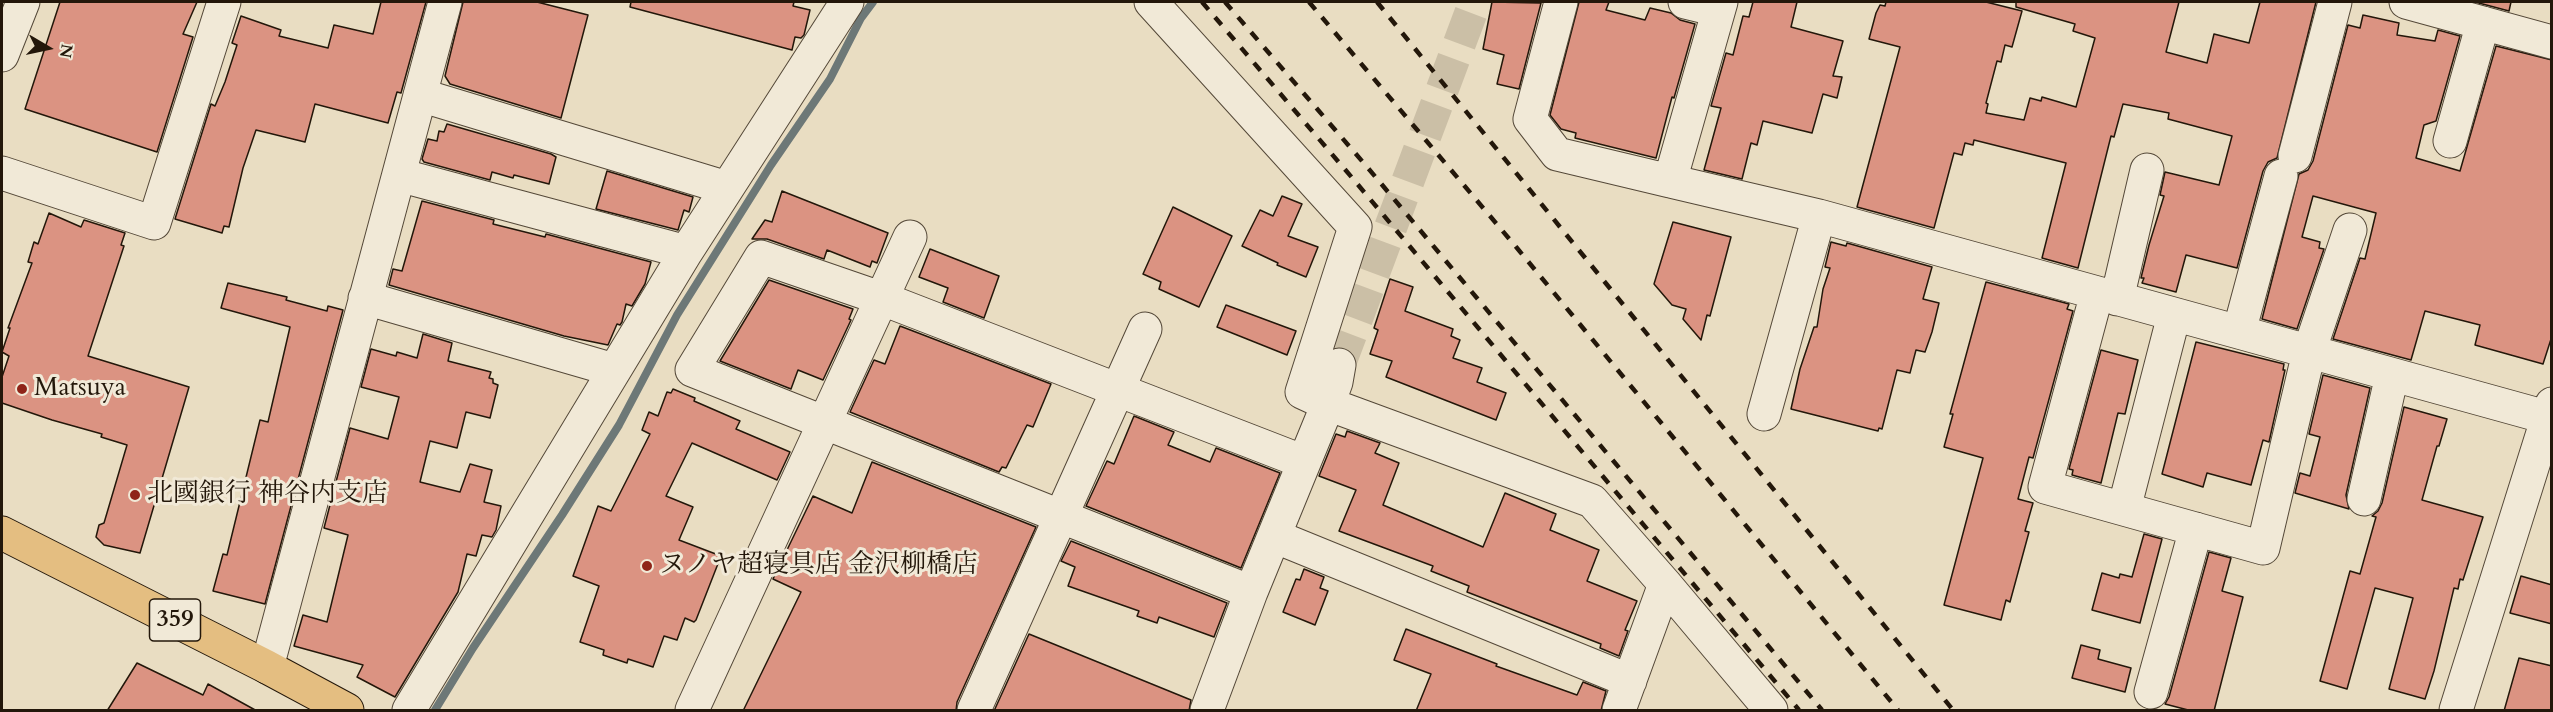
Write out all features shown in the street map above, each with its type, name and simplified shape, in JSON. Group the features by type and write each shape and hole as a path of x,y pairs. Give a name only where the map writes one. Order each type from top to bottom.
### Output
{"highway":[{"name":"359","path":"2,532 267,667 348,711"}],"street":[{"path":"2,55 23,2"},
{"path":"2,173 154,223 224,2"},
{"path":"267,667 445,2"},
{"path":"409,711 686,252 847,2"},
{"path":"1150,2 1355,226 1302,392 1328,404 1592,501 1771,711"},
{"path":"1561,2 1530,119 1557,154 1819,216 2392,375 2549,410 2456,711"},
{"path":"1670,181 1720,6 1685,2"},
{"path":"2239,333 2335,2"},
{"path":"2406,2 2445,7 2482,23 2552,42"},
{"path":"2450,141 2482,23"},
{"path":"420,95 727,188"},
{"path":"2147,170 2045,487 2263,548 2309,352 2350,230"},
{"path":"399,175 686,252"},
{"path":"1764,414 1819,216"},
{"path":"692,711 910,237"},
{"path":"1251,592 825,424 692,369 761,257 883,299 1304,462"},
{"path":"365,298 614,370"},
{"path":"2124,509 2174,315"},
{"path":"974,711 1144,329"},
{"path":"1207,711 1251,592 1328,404 1339,365"},
{"path":"2364,499 2392,375"},
{"path":"2151,693 2196,530"},
{"path":"1274,536 1625,696 1665,584"}],"building":[{"path":"60,2 197,2 183,34 193,37 157,152 25,109"},
{"path":"381,2 426,2 401,93 397,92 388,123 315,104 305,142 256,130 243,168 229,227 224,226 222,233 175,219 211,104 215,106 225,82 237,45 232,43 241,16 281,30 279,36 328,48 334,25 373,34"},
{"path":"463,2 537,2 588,15 561,118 450,84 445,76"},
{"path":"631,2 794,2 793,6 810,10 804,35 801,38 795,37 792,50 630,7"},
{"path":"1492,2 1541,3 1519,89 1497,84 1504,55 1483,49"},
{"path":"1579,2 1609,2 1606,10 1645,20 1650,8 1671,13 1680,20 1695,24 1656,158 1575,138 1576,133 1561,129 1550,115"},
{"path":"1753,2 1797,2 1791,27 1843,41 1833,76 1842,77 1837,98 1823,94 1812,133 1763,121 1757,145 1751,143 1742,179 1704,170 1721,108 1711,106 1726,53 1733,55 1743,16 1749,17"},
{"path":"1886,2 1986,2 2022,11 2012,47 2005,45 2001,62 1997,61 1986,103 1988,104 1986,113 2024,120 2030,98 2041,101 2042,97 2076,107 2095,38 2073,31 2075,24 2016,7 2016,2 2179,2 2166,52 2207,63 2214,34 2249,43 2260,2 2316,2 2277,158 2268,162 2263,171 2237,268 2186,255 2176,292 2142,283 2144,278 2141,278 2149,245 2164,196 2160,195 2165,172 2219,185 2232,136 2168,119 2169,113 2123,104 2114,137 2111,136 2078,268 2042,258 2066,163 1974,140 1973,145 1965,143 1962,155 1954,153 1934,228 1857,207 1900,47 1869,39 1876,13 1880,5 1885,6"},
{"path":"2475,2 2511,2 2509,11"},
{"path":"2363,15 2399,23 2397,35 2435,41 2438,30 2460,36 2436,121 2424,125 2416,158 2460,171 2496,46 2552,60 2552,336 2543,364 2475,345 2480,325 2425,311 2411,360 2333,339 2360,258 2365,259 2376,213 2313,196 2302,237 2320,242 2319,248 2324,249 2297,329 2262,319 2299,174 2308,170 2313,161 2348,25 2360,28"},
{"path":"447,124 551,154 556,157 549,184 492,172 490,180 424,162 422,159 428,139 437,141 439,131 444,132"},
{"path":"607,171 693,197 689,212 684,210 678,230 596,209"},
{"path":"782,191 888,233 877,263 872,261 870,267 827,250 824,259 767,239 752,239 765,220 772,222"},
{"path":"1282,196 1302,204 1288,236 1318,247 1306,277 1277,265 1278,263 1242,246 1260,210 1273,216"},
{"path":"422,201 494,220 493,224 545,237 546,234 651,262 645,284 632,306 626,304 622,322 620,325 617,324 608,345 564,336 389,285 393,269 402,271"},
{"path":"1173,207 1232,236 1199,307 1159,289 1161,282 1143,274"},
{"path":"49,213 81,227 84,220 125,233 121,245 124,246 88,356 189,387 140,553 104,545 96,537 99,525 104,523 127,445 101,437 102,434 2,403 2,377 9,356 2,352 10,328 8,328 32,263 28,262 34,242 38,244"},
{"path":"1673,222 1731,237 1710,316 1707,315 1701,340 1683,319 1686,309 1672,305 1654,284"},
{"path":"1831,242 1846,246 1847,243 1932,267 1923,299 1939,303 1932,332 1925,352 1916,350 1910,373 1897,370 1882,429 1879,428 1878,431 1791,409 1800,369 1814,327 1817,327 1823,289 1830,268 1825,267"},
{"path":"930,249 999,276 984,318 943,302 948,288 919,277"},
{"path":"1390,279 1413,287 1405,311 1453,329 1451,336 1460,340 1453,358 1482,368 1477,382 1506,393 1496,420 1386,377 1392,361 1370,354 1378,330 1374,328"},
{"path":"769,280 853,309 849,319 851,320 823,380 798,370 791,389 720,361"},
{"path":"1986,282 2069,304 2067,309 2073,311 2033,458 2029,457 2018,499 2033,503 2025,531 2029,532 2010,602 2006,600 2001,620 1944,605 1983,458 1944,447 1953,414 1950,414"},
{"path":"228,283 287,297 286,300 327,311 328,306 343,310 265,604 213,591 223,554 227,555 260,420 268,422 290,327 221,308"},
{"path":"1226,305 1296,331 1287,355 1217,327"},
{"path":"900,326 1051,384 1033,427 1027,425 1006,468 1002,467 999,472 850,412 874,360 885,364"},
{"path":"423,334 452,343 448,361 491,372 489,378 498,385 490,418 466,412 457,448 430,441 420,482 460,492 470,464 492,470 484,502 501,506 496,530 492,537 482,535 476,556 467,554 458,592 395,697 357,677 363,665 294,646 303,615 327,622 348,535 324,528 350,428 388,439 399,397 361,387 371,349 396,356 397,352 417,358"},
{"path":"2196,342 2284,364 2283,370 2285,370 2269,442 2263,440 2251,485 2207,473 2203,487 2162,474"},
{"path":"2101,350 2138,360 2125,414 2118,413 2101,483 2072,475 2073,470 2069,469"},
{"path":"2323,375 2370,388 2346,495 2349,509 2295,493 2300,473 2310,476 2320,437 2309,434"},
{"path":"673,389 740,421 736,429 790,452 777,480 692,443 666,496 693,507 679,540 721,556 696,620 694,622 685,618 677,640 664,636 653,667 628,659 627,663 603,655 604,650 580,642 599,586 573,576 598,506 611,511 650,434 642,430 649,412 658,416 667,392 671,393"},
{"path":"2404,407 2447,419 2422,500 2483,517 2463,580 2460,579 2458,589 2454,588 2425,699 2389,689 2413,598 2375,588 2347,689 2320,681 2350,571 2360,574 2376,517 2372,516 2382,503"},
{"path":"1134,416 1174,432 1168,445 1210,462 1216,448 1280,473 1241,568 1086,506 1107,461 1114,464"},
{"path":"1347,431 1380,443 1375,453 1399,463 1383,505 1483,547 1505,493 1556,514 1550,530 1599,550 1587,581 1637,601 1625,630 1628,631 1619,656 1600,648 1601,644 1467,592 1469,586 1431,571 1433,566 1339,531 1356,490 1319,476 1336,434 1345,437"},
{"path":"872,462 1036,527 957,702 956,711 743,711 801,592 773,579 813,496 852,513"},
{"path":"2144,534 2162,539 2140,623 2092,610 2102,573 2119,578 2120,574 2132,577"},
{"path":"1071,541 1227,603 1214,637 1159,617 1157,623 1137,616 1139,611 1068,586 1075,567 1061,561"},
{"path":"2209,552 2231,558 2222,591 2243,597 2214,711 2192,711 2165,704 2169,697"},
{"path":"1304,569 1324,577 1320,588 1328,591 1315,625 1283,612 1296,579 1300,580"},
{"path":"2521,576 2552,585 2552,624 2510,613"},
{"path":"1406,629 1497,664 1496,666 1577,695 1583,682 1606,691 1601,711 1416,711 1431,674 1394,660"},
{"path":"1029,634 1191,700 1189,711 994,711"},
{"path":"2081,645 2100,650 2098,659 2131,668 2125,692 2072,678"},
{"path":"2519,658 2552,666 2552,711 2504,711"},
{"path":"137,663 203,695 208,684 257,711 107,711"}],"waterway":[{"path":"435,710 619,425 677,315 771,165 830,79 861,18 873,2"}],"tunnel":[{"path":"1339,365 1475,2"}],"railway":[{"path":"1202,2 1799,710"},
{"path":"1225,2 1368,168 1822,710"},
{"path":"1309,2 1517,248 1898,710"},
{"path":"1377,2 1953,710"}],"place":[{"name":"Matsuya","path":"22,389"},
{"name":"北國銀行 神谷内支店","path":"135,495"},
{"name":"ヌノヤ超寝具店 金沢柳橋店","path":"647,566"}]}
